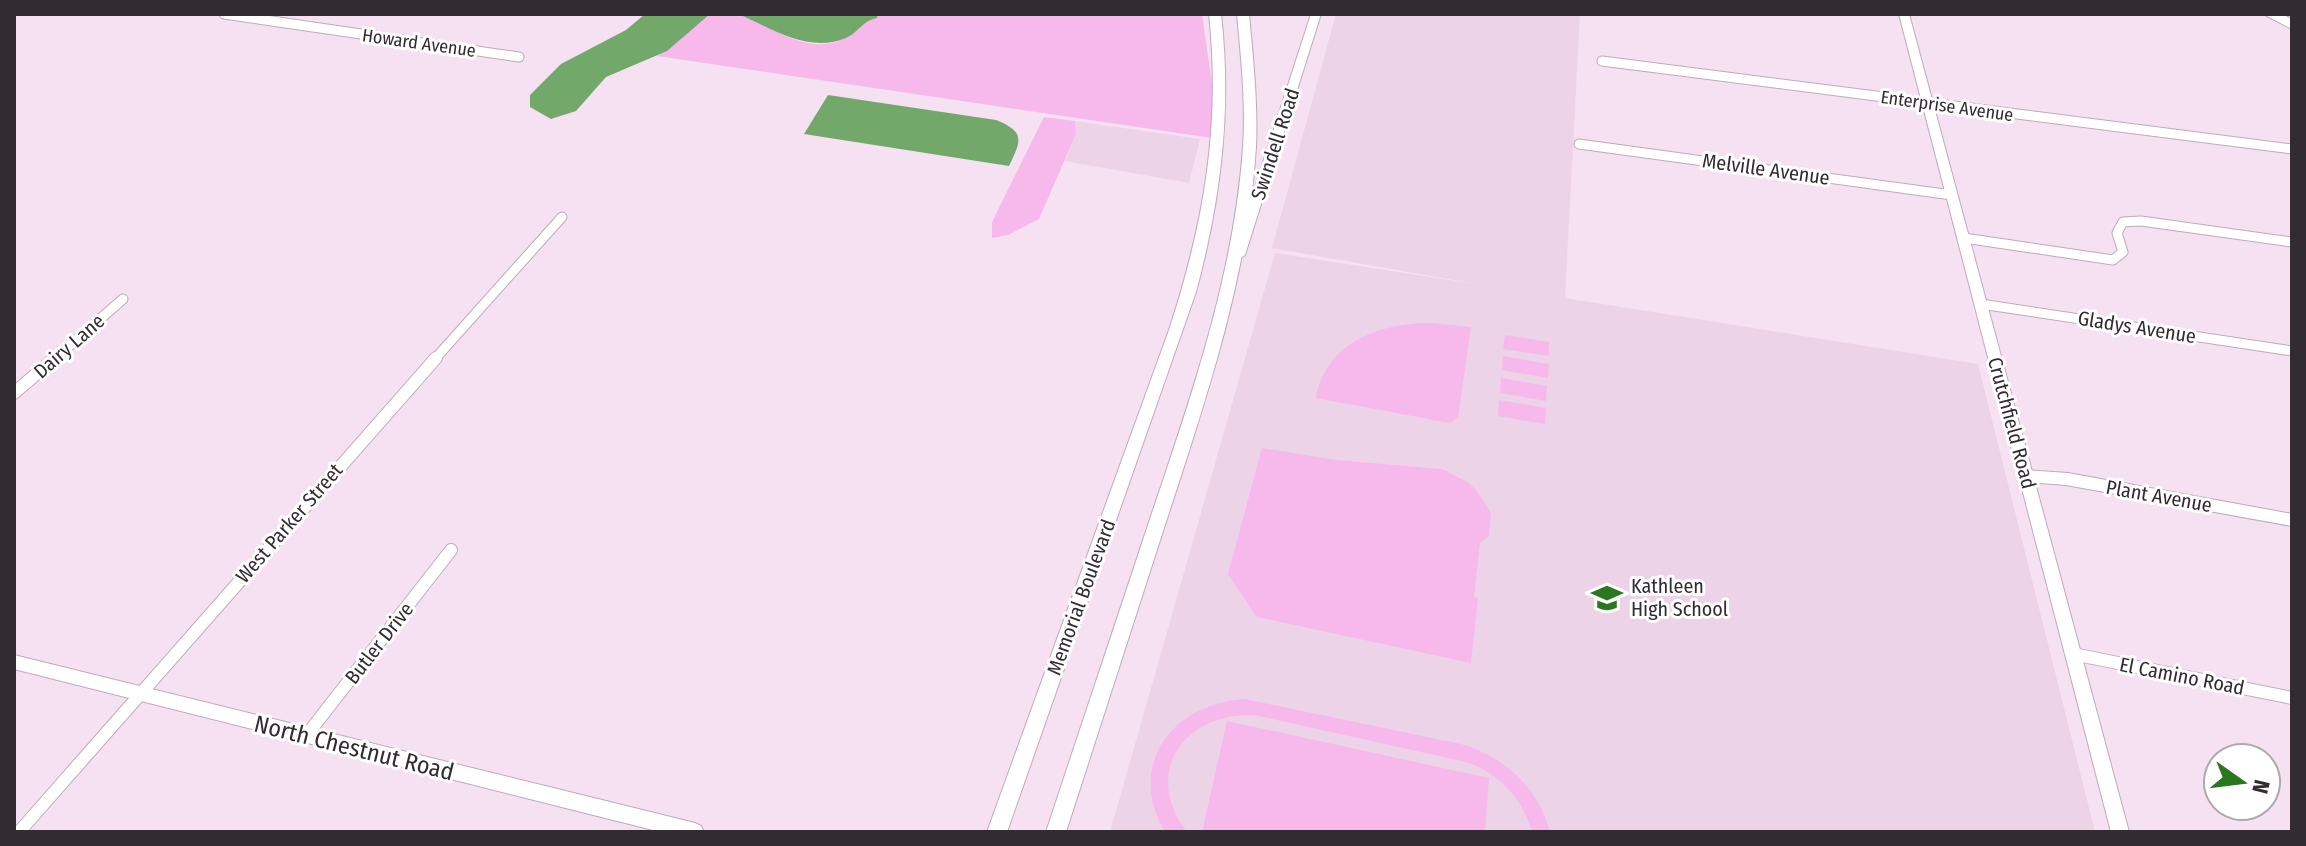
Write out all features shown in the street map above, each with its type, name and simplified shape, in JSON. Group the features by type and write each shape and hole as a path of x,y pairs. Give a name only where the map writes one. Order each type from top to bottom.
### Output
{"highway":[{"path":"2270,14 2292,25"}],"main road":[{"name":"Memorial Boulevard","path":"997,832 1193,276 1212,196 1221,99 1215,14"},
{"path":"1218,35 1227,14"},
{"path":"1056,832 1209,364 1233,274 1247,193 1251,146 1251,84 1243,14"}],"street":[{"name":"Howard Avenue","path":"224,14 519,57"},
{"name":"Swindell Road","path":"1233,274 1316,14"},
{"name":"Crutchfield Road","path":"1904,14 2120,832"},
{"name":"Enterprise Avenue","path":"1602,61 2292,149"},
{"name":"Melville Avenue","path":"1579,144 1952,195"},
{"name":"West Parker Street","path":"19,832 562,217"},
{"path":"1964,238 2113,260 2123,252 2117,233 2123,222 2141,221 2292,242"},
{"name":"Dairy Lane","path":"14,393 123,299"},
{"name":"Gladys Avenue","path":"1981,304 2292,351"},
{"name":"Plant Avenue","path":"2026,476 2067,479 2292,520"},
{"name":"Butler Drive","path":"306,736 451,550"},
{"name":"El Camino Road","path":"2073,654 2292,698"},
{"name":"North Chestnut Road","path":"14,662 695,832"}],"shaded area":[{"path":"645,14 710,14 667,51 606,77 576,111 551,119 530,107 530,95 561,64 626,30"},
{"path":"710,14 741,15 802,42 823,44 841,40 877,18 878,14 1202,14 1212,84 1212,138 657,56"},
{"path":"738,14 878,14 877,18 846,38 818,43 790,37"},
{"name":"Kathleen High School","path":"1336,14 1580,14 1565,298 1978,364 2095,832 1110,832 1275,253 1482,285 1272,248"},
{"path":"828,95 996,120 1016,133 1018,144 1009,166 804,134"},
{"path":"1044,117 1075,121 1076,134 1039,219 1008,235 992,238 992,222"},
{"path":"1075,121 1200,139 1189,183 1065,161 1076,134"},
{"path":"1431,323 1471,327 1458,418 1450,423 1316,398 1331,363 1358,340 1393,327"},
{"path":"1505,335 1549,342 1549,356 1503,349"},
{"path":"1503,356 1549,364 1548,378 1502,370"},
{"path":"1501,378 1547,386 1546,401 1500,393"},
{"path":"1499,400 1546,408 1545,424 1498,416"},
{"path":"1262,448 1336,460 1442,469 1469,483 1477,491 1491,513 1489,536 1480,543 1471,663 1257,617 1228,574"},
{"path":"1245,699 1461,744 1477,750 1518,776 1537,801 1550,832 1532,832 1523,809 1509,790 1492,775 1470,763 1254,715 1229,717 1208,724 1190,735 1177,750 1170,768 1168,788 1174,810 1187,832 1165,832 1154,807 1150,784 1154,762 1163,742 1178,725 1196,712 1219,703"},
{"path":"1227,721 1489,778 1485,832 1202,832"}],"place":[{"name":"Kathleen High School","path":"1607,598"}]}
